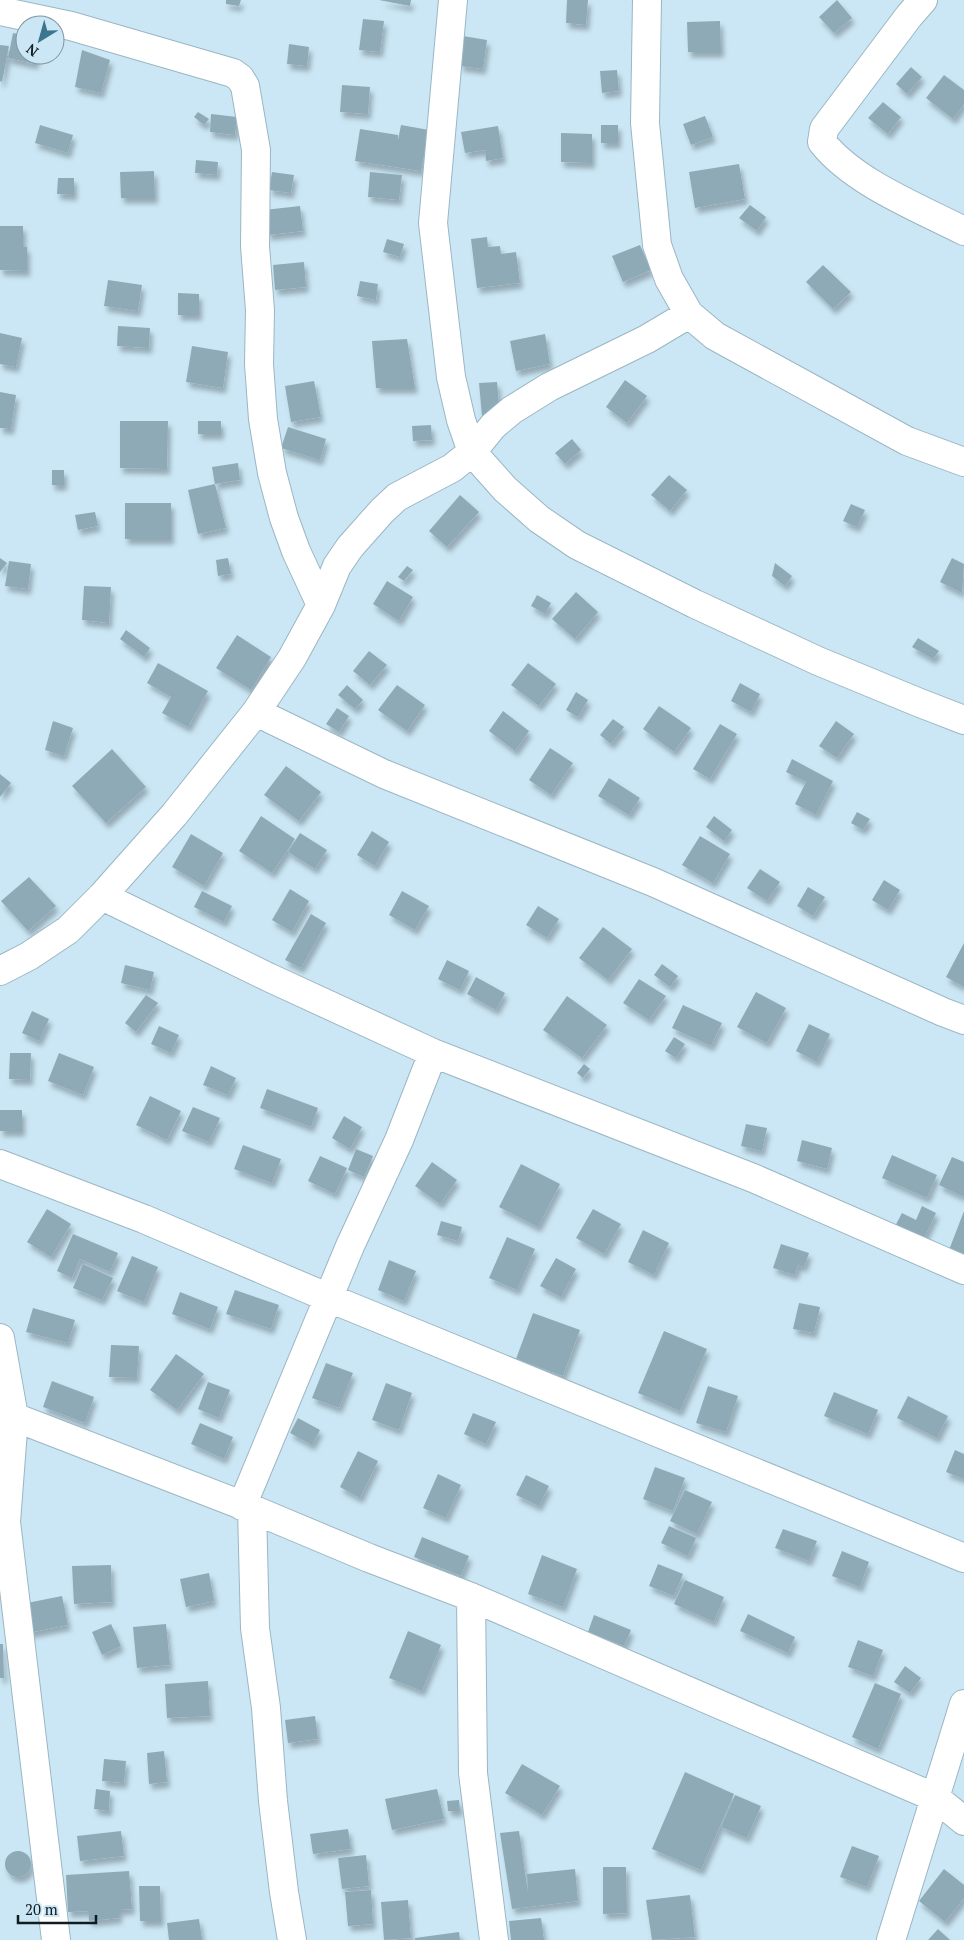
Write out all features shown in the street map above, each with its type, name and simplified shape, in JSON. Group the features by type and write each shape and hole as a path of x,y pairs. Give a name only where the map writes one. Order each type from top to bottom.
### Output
{"street":[{"path":"452,0 433,223 451,377 461,420 472,452 505,489 539,519 584,549 695,604 818,661 964,720"},
{"path":"646,0 645,124 656,245 669,279 689,314 715,336 907,441 964,462"},
{"path":"923,0 891,38 824,129 822,142 832,154 874,185 964,230"},
{"path":"0,11 71,26 233,73 240,78 245,86 256,150 255,246 260,310 259,364 263,419 272,474 284,518 296,551 321,605"},
{"path":"0,971 29,956 68,930 102,896 174,815 256,712 292,658 321,605 337,566 350,547 382,511 397,497 452,468 472,452 493,426 512,410 549,387 647,339 689,314"},
{"path":"256,712 384,774 653,882 964,1020"},
{"path":"102,896 433,1054 754,1178 964,1270"},
{"path":"292,1940 273,1801 266,1708 255,1628 247,1507 328,1298 360,1222 399,1140 433,1054"},
{"path":"0,1164 144,1219 328,1298 964,1558"},
{"path":"0,1338 14,1416 3,1518 56,1940"},
{"path":"14,1416 471,1597 936,1798 964,1821"},
{"path":"471,1597 473,1773 494,1940"},
{"path":"891,1940 964,1704"}],"building":[{"path":"226,0 241,0 239,6 226,4"},
{"path":"379,0 411,0 410,6"},
{"path":"567,0 588,0 586,25 566,23"},
{"path":"837,0 852,18 834,33 819,17"},
{"path":"363,19 384,21 380,52 359,50"},
{"path":"720,21 721,52 688,52 687,22"},
{"path":"13,33 15,33 15,60 8,58"},
{"path":"463,36 487,40 483,69 460,66"},
{"path":"289,44 309,47 307,66 287,64"},
{"path":"0,45 9,46 2,82 0,81"},
{"path":"82,50 110,60 101,93 75,87"},
{"path":"911,67 922,77 907,94 896,84"},
{"path":"617,70 619,91 602,93 600,71"},
{"path":"944,75 964,90 964,104 953,119 926,98"},
{"path":"342,85 370,87 368,114 340,112"},
{"path":"883,102 901,117 888,134 868,118"},
{"path":"198,112 209,119 204,125 194,117"},
{"path":"211,114 237,117 235,135 210,132"},
{"path":"705,116 713,137 691,145 683,124"},
{"path":"40,125 73,135 68,153 35,143"},
{"path":"401,125 429,130 421,171 355,161 360,129 398,135 398,140"},
{"path":"601,125 618,125 618,143 601,143"},
{"path":"498,126 503,158 486,161 485,150 465,153 461,132"},
{"path":"561,133 592,134 592,163 561,162"},
{"path":"196,160 218,162 217,175 195,173"},
{"path":"739,164 745,199 695,208 689,172"},
{"path":"154,171 155,198 121,198 120,172"},
{"path":"272,172 294,175 291,193 269,190"},
{"path":"370,172 402,175 399,200 368,197"},
{"path":"58,178 74,178 74,195 57,194"},
{"path":"750,205 766,217 757,231 739,218"},
{"path":"300,206 303,231 268,235 264,210"},
{"path":"0,226 23,226 23,247 27,247 27,271 0,270"},
{"path":"487,237 488,247 500,246 501,254 516,252 520,283 477,288 471,239"},
{"path":"387,239 404,244 400,257 383,252"},
{"path":"640,245 651,270 623,282 612,256"},
{"path":"304,262 306,287 275,290 273,265"},
{"path":"823,265 851,292 833,309 806,282"},
{"path":"108,280 142,285 138,311 104,306"},
{"path":"360,281 378,284 376,300 357,296"},
{"path":"178,293 199,294 199,315 178,315"},
{"path":"118,326 150,328 149,348 117,346"},
{"path":"0,333 22,338 16,367 0,364"},
{"path":"545,334 550,364 516,371 510,341"},
{"path":"407,339 415,388 376,388 372,341"},
{"path":"192,346 228,352 223,388 186,382"},
{"path":"625,380 647,396 627,423 606,407"},
{"path":"314,381 321,417 291,422 285,386"},
{"path":"497,382 500,415 482,416 479,383"},
{"path":"0,392 16,395 11,429 0,428"},
{"path":"120,421 168,421 167,469 120,468"},
{"path":"198,421 221,421 221,434 198,434"},
{"path":"431,425 432,440 413,441 412,426"},
{"path":"288,427 326,439 320,460 281,448"},
{"path":"572,439 581,450 565,464 555,453"},
{"path":"238,463 240,480 215,484 212,467"},
{"path":"52,470 64,470 64,485 52,485"},
{"path":"669,475 687,490 670,511 651,495"},
{"path":"215,484 226,528 198,534 188,490"},
{"path":"460,495 479,512 447,547 429,531"},
{"path":"125,503 171,503 171,539 125,539"},
{"path":"851,504 865,510 857,527 843,521"},
{"path":"95,512 98,526 78,530 75,515"},
{"path":"0,558 7,563 0,572"},
{"path":"228,558 231,574 218,576 216,560"},
{"path":"952,558 964,564 962,593 940,582"},
{"path":"9,561 31,564 28,589 5,586"},
{"path":"775,563 792,576 785,586 772,576"},
{"path":"407,566 413,570 404,581 398,577"},
{"path":"387,581 413,597 399,621 373,604"},
{"path":"84,586 111,587 109,623 82,620"},
{"path":"576,592 598,612 575,639 552,619"},
{"path":"537,595 551,603 545,614 531,606"},
{"path":"126,630 150,648 144,657 120,639"},
{"path":"237,635 271,657 251,690 216,668"},
{"path":"918,638 939,651 933,659 912,647"},
{"path":"369,651 387,665 370,685 353,671"},
{"path":"158,663 208,691 188,727 162,713 171,697 147,683"},
{"path":"528,663 556,684 539,706 511,685"},
{"path":"740,683 760,694 751,712 731,701"},
{"path":"347,685 363,700 355,709 338,695"},
{"path":"397,685 425,705 407,731 378,710"},
{"path":"576,692 588,700 578,717 566,710"},
{"path":"659,706 691,728 674,752 643,729"},
{"path":"337,708 349,716 339,732 326,724"},
{"path":"503,711 529,731 515,751 489,731"},
{"path":"613,719 624,727 611,744 600,735"},
{"path":"53,721 73,728 64,756 45,750"},
{"path":"836,721 854,734 837,758 819,746"},
{"path":"720,724 737,734 710,779 693,769"},
{"path":"550,748 573,763 551,795 529,780"},
{"path":"112,749 146,787 106,823 72,786"},
{"path":"792,759 833,781 816,815 795,804 806,782 786,772"},
{"path":"286,766 321,792 299,821 264,795"},
{"path":"0,774 11,783 0,797"},
{"path":"609,778 640,798 629,815 598,796"},
{"path":"857,812 870,819 863,830 851,823"},
{"path":"261,816 295,839 272,873 239,851"},
{"path":"714,816 732,830 724,841 706,827"},
{"path":"372,831 389,842 375,866 357,855"},
{"path":"300,833 327,850 315,869 288,852"},
{"path":"191,834 223,853 204,886 172,867"},
{"path":"700,836 730,854 713,883 682,865"},
{"path":"760,869 780,882 767,901 747,888"},
{"path":"29,877 56,906 28,931 1,901"},
{"path":"884,880 900,890 888,910 872,900"},
{"path":"808,887 825,897 813,916 797,906"},
{"path":"290,889 309,901 292,932 272,920"},
{"path":"202,891 232,906 224,922 194,907"},
{"path":"402,891 429,906 415,930 389,915"},
{"path":"538,906 559,919 547,938 526,925"},
{"path":"311,914 326,923 301,968 285,960"},
{"path":"603,927 632,949 608,980 579,958"},
{"path":"964,943 964,987 946,977"},
{"path":"447,960 469,971 460,990 438,979"},
{"path":"662,964 678,976 670,987 654,975"},
{"path":"125,965 154,972 150,990 121,983"},
{"path":"476,977 505,993 496,1010 467,994"},
{"path":"639,979 666,996 649,1020 623,1003"},
{"path":"756,992 786,1008 767,1043 737,1027"},
{"path":"146,995 158,1003 136,1032 125,1023"},
{"path":"567,996 607,1025 582,1058 543,1030"},
{"path":"683,1005 722,1023 711,1046 672,1028"},
{"path":"32,1011 49,1019 39,1041 22,1033"},
{"path":"809,1024 830,1034 817,1062 796,1051"},
{"path":"159,1026 179,1035 171,1053 151,1044"},
{"path":"674,1037 685,1044 676,1058 665,1051"},
{"path":"10,1053 31,1053 30,1080 9,1079"},
{"path":"59,1053 94,1067 83,1095 48,1081"},
{"path":"584,1064 590,1069 583,1078 577,1073"},
{"path":"211,1066 236,1078 228,1095 203,1085"},
{"path":"267,1089 318,1108 311,1127 260,1108"},
{"path":"150,1096 181,1111 167,1140 136,1125"},
{"path":"193,1107 220,1118 209,1142 182,1131"},
{"path":"0,1110 22,1110 22,1131 0,1131"},
{"path":"344,1116 362,1127 350,1149 332,1138"},
{"path":"746,1124 767,1128 762,1151 741,1146"},
{"path":"802,1140 832,1148 827,1169 797,1161"},
{"path":"243,1145 281,1159 272,1183 234,1169"},
{"path":"356,1149 373,1156 364,1177 348,1170"},
{"path":"892,1155 937,1175 927,1198 882,1178"},
{"path":"320,1156 347,1168 335,1194 308,1181"},
{"path":"952,1157 964,1162 964,1197 939,1185"},
{"path":"432,1162 457,1180 440,1204 415,1186"},
{"path":"521,1164 560,1184 538,1227 499,1207"},
{"path":"922,1206 936,1213 920,1247 892,1232 902,1213 916,1220"},
{"path":"47,1209 71,1224 51,1257 27,1242"},
{"path":"593,1209 621,1224 604,1254 576,1238"},
{"path":"964,1211 964,1256 949,1250"},
{"path":"441,1221 462,1227 458,1241 437,1235"},
{"path":"643,1230 669,1243 654,1275 628,1262"},
{"path":"73,1234 118,1253 110,1272 80,1259 72,1278 57,1271"},
{"path":"507,1237 535,1249 517,1290 489,1278"},
{"path":"781,1244 809,1253 804,1267 798,1265 795,1275 773,1268"},
{"path":"132,1256 158,1267 144,1302 117,1291"},
{"path":"556,1258 576,1269 561,1297 540,1286"},
{"path":"389,1260 416,1271 404,1301 378,1290"},
{"path":"83,1264 113,1278 102,1300 73,1288"},
{"path":"235,1290 279,1305 271,1329 226,1314"},
{"path":"180,1292 218,1307 210,1329 172,1314"},
{"path":"799,1303 820,1307 814,1333 793,1329"},
{"path":"33,1308 75,1320 68,1343 26,1332"},
{"path":"533,1313 580,1330 563,1376 516,1359"},
{"path":"664,1331 707,1349 680,1411 638,1393"},
{"path":"111,1345 139,1346 137,1378 109,1377"},
{"path":"176,1354 204,1374 177,1410 150,1390"},
{"path":"326,1363 353,1373 339,1408 312,1398"},
{"path":"52,1381 94,1397 85,1423 43,1407"},
{"path":"208,1382 230,1390 219,1418 198,1409"},
{"path":"386,1383 412,1393 399,1430 372,1420"},
{"path":"708,1386 738,1396 726,1432 696,1423"},
{"path":"834,1392 878,1410 868,1434 824,1416"},
{"path":"908,1396 948,1416 937,1438 897,1418"},
{"path":"473,1413 496,1422 486,1444 464,1434"},
{"path":"298,1418 320,1430 312,1445 290,1433"},
{"path":"200,1423 233,1437 224,1459 191,1444"},
{"path":"955,1450 964,1454 964,1479 946,1472"},
{"path":"358,1451 378,1461 360,1498 340,1487"},
{"path":"655,1467 685,1478 673,1511 643,1499"},
{"path":"438,1474 461,1485 446,1518 423,1508"},
{"path":"526,1475 549,1486 539,1506 516,1495"},
{"path":"685,1490 712,1502 697,1534 670,1521"},
{"path":"669,1526 696,1538 688,1556 661,1543"},
{"path":"783,1529 817,1541 809,1561 775,1548"},
{"path":"422,1537 469,1556 461,1576 414,1557"},
{"path":"842,1551 869,1562 860,1587 832,1576"},
{"path":"542,1555 577,1569 563,1607 528,1594"},
{"path":"658,1564 683,1574 674,1596 649,1586"},
{"path":"111,1565 112,1602 74,1604 72,1566"},
{"path":"209,1573 214,1601 186,1607 180,1579"},
{"path":"685,1580 724,1597 714,1622 674,1604"},
{"path":"62,1596 68,1625 28,1633 22,1604"},
{"path":"748,1614 795,1637 788,1653 740,1631"},
{"path":"594,1615 631,1630 624,1646 588,1632"},
{"path":"111,1624 121,1646 102,1655 92,1632"},
{"path":"166,1624 170,1665 137,1668 133,1627"},
{"path":"408,1631 441,1645 422,1691 389,1678"},
{"path":"858,1640 883,1650 873,1676 848,1667"},
{"path":"0,1644 3,1644 4,1678 0,1678"},
{"path":"905,1666 921,1678 910,1693 894,1682"},
{"path":"208,1681 210,1716 167,1718 165,1684"},
{"path":"875,1683 901,1694 878,1749 852,1737"},
{"path":"315,1716 318,1739 288,1743 285,1720"},
{"path":"164,1751 167,1782 149,1784 147,1753"},
{"path":"104,1759 126,1761 124,1783 102,1781"},
{"path":"522,1764 560,1786 542,1815 505,1793"},
{"path":"685,1772 734,1794 701,1870 652,1849"},
{"path":"96,1789 110,1791 109,1811 94,1809"},
{"path":"437,1789 444,1819 392,1830 385,1799"},
{"path":"735,1795 761,1806 747,1838 721,1827"},
{"path":"459,1800 460,1811 448,1811 447,1801"},
{"path":"348,1829 351,1849 313,1854 310,1834"},
{"path":"121,1831 124,1856 80,1861 77,1836"},
{"path":"519,1831 528,1893 527,1874 575,1869 578,1901 512,1909 500,1833"},
{"path":"852,1846 879,1856 867,1887 840,1877"},
{"path":"18,1851 27,1855 31,1864 27,1873 18,1877 9,1873 5,1864 9,1855"},
{"path":"366,1855 369,1886 342,1889 338,1858"},
{"path":"603,1867 626,1867 627,1913 603,1914"},
{"path":"944,1869 964,1885 964,1898 945,1922 919,1901"},
{"path":"129,1871 132,1909 119,1910 119,1918 89,1921 88,1911 68,1912 66,1875"},
{"path":"139,1886 160,1886 161,1921 140,1921"},
{"path":"371,1890 373,1924 348,1926 345,1892"},
{"path":"690,1895 695,1937 652,1940 646,1900"},
{"path":"408,1900 411,1938 384,1940 381,1902"},
{"path":"541,1918 544,1940 511,1940 509,1921"},
{"path":"199,1919 202,1940 169,1940 167,1923"},
{"path":"938,1929 950,1940 928,1940"},
{"path":"459,1932 460,1940 415,1940 415,1938"}]}
